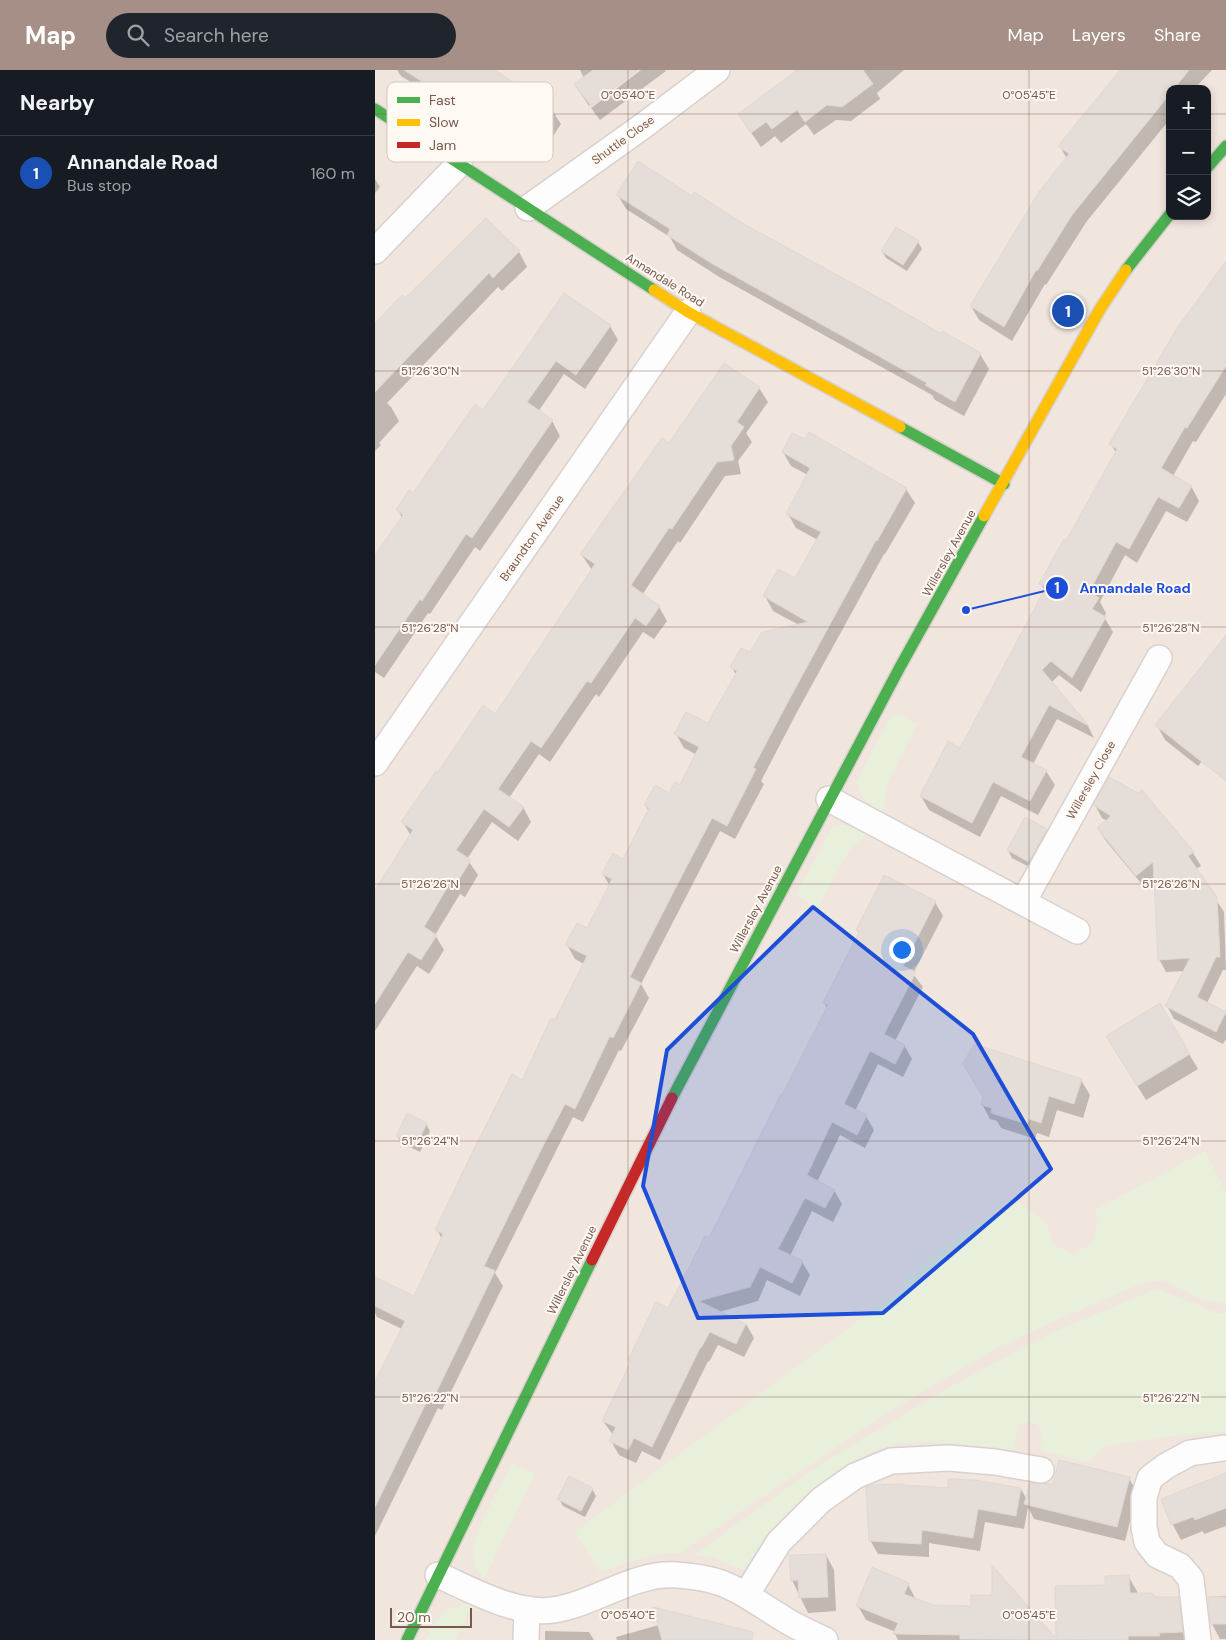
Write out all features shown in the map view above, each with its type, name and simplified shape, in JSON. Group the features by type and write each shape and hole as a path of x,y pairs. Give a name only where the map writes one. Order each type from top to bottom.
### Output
{"street":[{"name":"Shuttle Close","path":"528,208 643,126 717,70"},
{"name":"Annandale Road","path":"375,109 387,117"},
{"path":"1211,163 1226,146"},
{"name":"Annandale Road","path":"456,162 689,312 1004,484"},
{"path":"375,251 459,164"},
{"name":"Willersley Avenue","path":"407,1640 664,1113 829,799 900,667 1004,484 1100,309 1134,258 1166,219"},
{"name":"Braundton Avenue","path":"375,763 689,312"},
{"name":"Willersley Close","path":"1023,902 1159,658"},
{"path":"829,799 1077,931"},
{"path":"1198,1640 1191,1579 1180,1566 1157,1555 1147,1542 1144,1527 1144,1497 1150,1478 1166,1466 1191,1453 1224,1448"},
{"path":"746,1595 779,1542 821,1500 855,1476 891,1461 949,1458 995,1462 1041,1470"},
{"path":"438,1575 511,1606 527,1610 553,1610 655,1576 675,1575 712,1580 746,1595 789,1622 825,1640"},
{"path":"526,1640 527,1610"}],"highlighted area":[{"path":"813,907 973,1034 1051,1169 883,1313 698,1318 643,1186 667,1050"}],"shaded area":[{"path":"375,70 1226,70 1226,1640 375,1640"}],"green space":[{"path":"900,715 917,724 888,782 884,808 881,813 865,800 856,782 889,720 894,716"},
{"path":"854,824 871,831 849,851 818,907 796,895 832,827"},
{"path":"1205,1151 1226,1193 1226,1303 1203,1300 1162,1280 1140,1284 995,1349 895,1408 688,1547 682,1554 672,1553 651,1556 600,1572 575,1532 905,1286 904,1277 969,1228 1018,1202 1046,1223 1053,1245 1074,1255 1094,1241 1097,1219 1095,1210"},
{"path":"1160,1290 1217,1313 1226,1314 1226,1431 1165,1437 1105,1446 1087,1462 1040,1450 1042,1432 1037,1424 1027,1422 1018,1425 1013,1450 935,1443 890,1446 857,1459 805,1496 765,1538 744,1570 712,1557 694,1555 818,1466 950,1387 1047,1335 1151,1291"},
{"path":"512,1463 535,1474 484,1579 474,1562 474,1546 488,1509"},
{"path":"473,1603 455,1640 425,1640 443,1614 463,1604"}],"building":[{"path":"404,70 495,70 513,82 423,82"},
{"path":"593,70 638,70 591,106 574,84"},
{"path":"797,70 863,70 873,84 842,107 827,105 805,122 797,110 772,129 766,122 751,133 738,114"},
{"path":"1120,70 1189,70 1177,85 1166,85 1166,99 1072,215 1036,270 1004,327 970,306 1039,192 1069,154 1058,146"},
{"path":"638,161 692,196 694,192 744,224 940,333 942,331 981,353 955,402 925,385 927,383 711,263 667,235 670,229 616,195"},
{"path":"486,218 520,251 493,278 489,273 375,392 375,323 402,295 405,298"},
{"path":"896,227 919,241 903,265 881,251"},
{"path":"1226,261 1226,366 1187,428 1185,427 1161,468 1192,486 1179,508 1158,497 1129,549 1116,542 1089,592 1099,598 1092,609 1106,617 1072,678 1051,661 1042,670 1089,726 1049,705 1021,757 1047,770 1030,801 993,782 972,823 920,796 948,741 960,748 1046,587 1039,584 1064,539 1066,541 1117,449 1109,444 1177,328"},
{"path":"564,293 611,325 576,375 556,361 527,402 553,420 472,538 466,534 422,601 420,599 375,665 375,555 403,515 396,510 409,490 413,493 475,404 483,410"},
{"path":"724,363 760,387 737,422 744,427 731,446 734,460 717,462 672,529 669,528 631,585 660,606 646,626 635,618 591,683 587,681 541,748 531,741 498,789 524,807 509,827 484,809 456,850 471,860 456,884 451,881 424,927 437,935 421,960 408,952 375,1004 375,890 413,830 401,822 436,771 438,772 483,705 495,714 595,564 580,554 662,438 669,443"},
{"path":"809,432 907,488 876,540 790,698 753,768 756,769 727,826 712,818 630,977 641,983 613,1038 610,1036 575,1109 565,1104 542,1148 484,1266 495,1271 434,1397 430,1395 375,1507 375,1382 405,1321 375,1306 375,1277 414,1296 443,1234 435,1230 512,1074 522,1080 551,1018 555,1020 587,956 565,945 577,923 587,928 612,879 602,874 613,853 623,859 649,808 644,805 655,785 669,793 675,782 680,785 699,747 674,734 686,712 708,723 737,671 730,667 741,648 750,652 762,632 808,622 763,596 778,569 795,578 821,532 786,514 810,468 782,452 792,433 805,439"},
{"path":"1226,635 1226,781 1155,725"},
{"path":"1109,777 1138,793 1142,790 1194,852 1188,856 1217,897 1220,957 1216,957 1197,997 1226,1012 1216,1032 1165,1006 1190,958 1158,960 1153,862 1136,876 1097,828 1111,816 1093,805"},
{"path":"1025,817 1047,829 1029,862 1007,850"},
{"path":"884,875 936,901 903,966 916,972 884,1034 905,1045 895,1064 870,1051 844,1104 867,1115 857,1135 832,1122 807,1175 835,1190 825,1208 805,1198 778,1249 803,1261 792,1283 760,1267 750,1287 699,1301 746,1324 736,1344 710,1332 700,1348 652,1447 634,1438 628,1450 609,1441 616,1427 602,1421 631,1361 628,1360 656,1302 668,1308 705,1236 709,1238 828,1005 823,1003 859,932 856,930"},
{"path":"1160,1003 1190,1054 1137,1086 1106,1036"},
{"path":"974,1044 1082,1079 1074,1104 1049,1096 1041,1123 1029,1119 1027,1124 991,1113 992,1108 981,1105 983,1097 963,1064"},
{"path":"407,1113 427,1123 416,1146 396,1136"},
{"path":"1059,1460 1130,1477 1117,1527 1024,1504 1030,1483 1053,1484"},
{"path":"1226,1473 1226,1508 1195,1520 1193,1517 1171,1525 1161,1499"},
{"path":"569,1476 593,1488 581,1511 557,1499"},
{"path":"948,1479 975,1480 1021,1488 1016,1516 978,1509 973,1538 922,1530 921,1544 869,1541 866,1487 871,1485 904,1484 948,1488"},
{"path":"826,1554 828,1597 799,1598 798,1580 791,1581 789,1555"},
{"path":"992,1565 1056,1638 1055,1586 1105,1585 1105,1576 1129,1575 1130,1593 1151,1593 1156,1597 1179,1597 1183,1632 1159,1633 1160,1636 1128,1636 1128,1640 960,1639 960,1635 893,1634 898,1623 856,1606 872,1567 909,1583 904,1594 933,1605 971,1606 971,1595 992,1595"},
{"path":"1208,1597 1226,1597 1226,1624 1211,1624"},
{"path":"653,1607 753,1632 752,1640 662,1640"}],"traffic: fast":[{"path":"375,109 387,117"},
{"path":"1211,163 1226,146"},
{"path":"457,162 654,290"},
{"path":"1126,270 1166,219"},
{"path":"900,427 1004,484"},
{"path":"672,1098 900,667 984,516"},
{"path":"407,1640 592,1260"}],"traffic: slow":[{"path":"984,516 1100,309 1126,270"},
{"path":"654,290 688,312 900,427"}],"traffic: jam":[{"path":"592,1260 672,1098"}],"place":[{"name":"Annandale Road","path":"1068,311"},
{"name":"Annandale Road","path":"966,610"}]}
